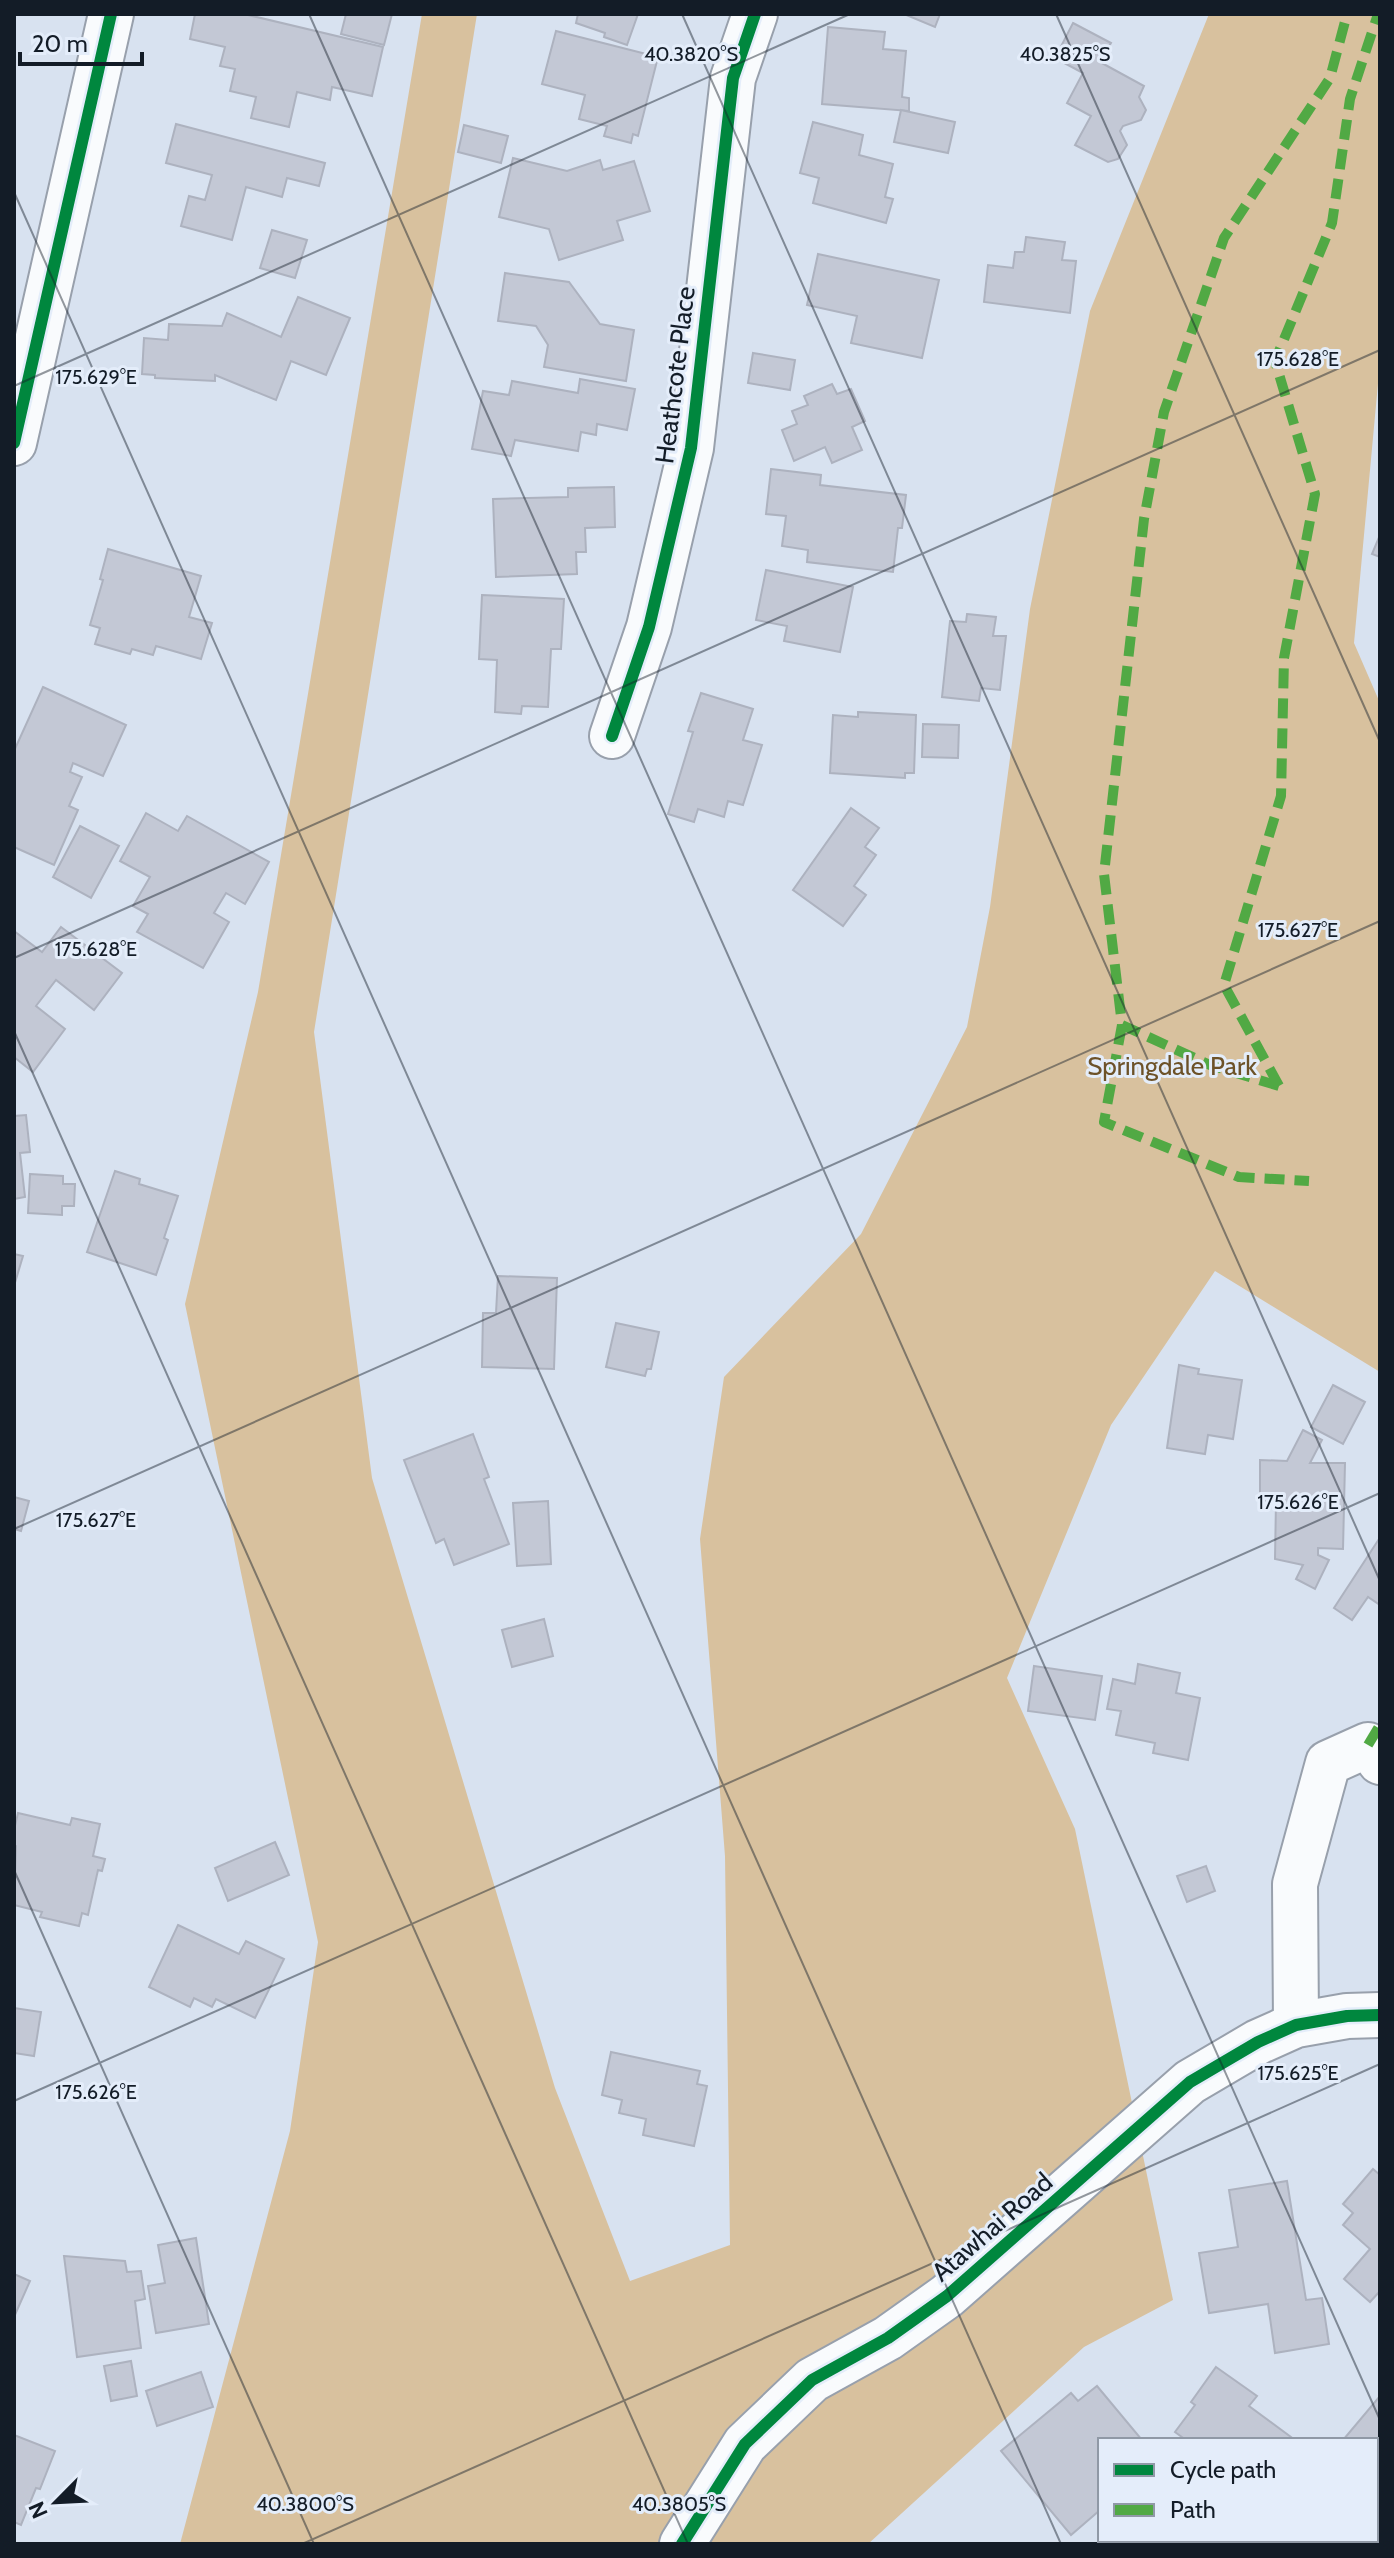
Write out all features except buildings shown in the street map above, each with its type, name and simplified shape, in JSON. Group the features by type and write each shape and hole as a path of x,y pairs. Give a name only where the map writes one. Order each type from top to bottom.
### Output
{"street":[{"path":"14,443 111,14"},
{"name":"Heathcote Place","path":"612,736 649,627 691,448 733,78 755,14"},
{"path":"1296,2025 1295,1884 1328,1763 1368,1745 1380,1762"},
{"name":"Atawhai Road","path":"682,2544 745,2444 812,2380 888,2338 947,2296 1190,2082 1258,2042 1296,2025 1347,2016 1380,2015"}],"green space":[{"name":"Springdale Park","path":"422,14 477,14 314,1032 372,1478 555,2088 630,2281 730,2245 725,1856 700,1539 724,1377 861,1234 967,1027 990,907 1030,609 1090,311 1209,14 1380,14 1380,362 1354,643 1380,703 1380,1372 1215,1271 1111,1425 1007,1678 1075,1829 1173,2300 1084,2347 868,2544 180,2544 290,2131 318,1942 185,1304 258,992"}],"marked path":[{"path":"1279,1086 1210,1065 1122,1025 1104,874 1144,519 1164,412 1224,238 1330,78 1347,14"},
{"path":"1279,1086 1224,985 1281,796 1284,658 1315,494 1275,361 1332,223 1350,99 1378,14"},
{"path":"1122,1025 1104,1122 1239,1177 1309,1181"},
{"path":"1368,1745 1380,1725"}],"cycle path":[{"path":"14,443 111,14"},
{"path":"612,736 649,627 691,448 733,78 755,14"},
{"path":"682,2544 745,2444 812,2380 888,2338 947,2296 1190,2082 1258,2042 1296,2025 1347,2016 1380,2015"}]}
